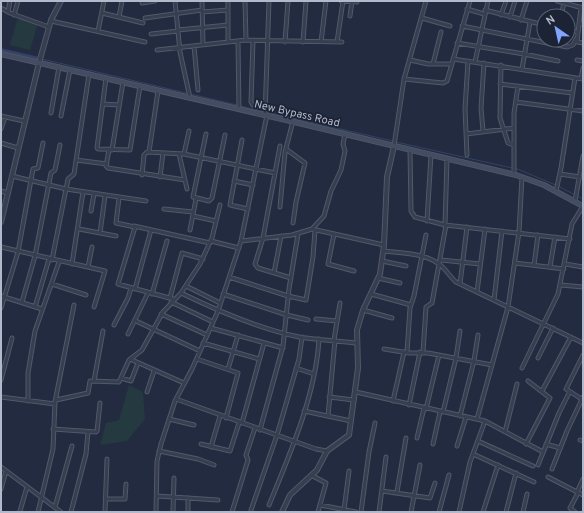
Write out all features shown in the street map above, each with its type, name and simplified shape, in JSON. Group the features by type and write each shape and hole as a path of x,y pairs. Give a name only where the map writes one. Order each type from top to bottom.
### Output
{"main road":[{"name":"New Bypass Road","path":"1,54 158,91 189,95 266,112 293,121 345,134 394,143 410,150 447,159 515,171 522,177 556,188 576,197 583,206"}],"street":[{"path":"8,12 10,1"},
{"path":"14,15 18,1"},
{"path":"1,222 38,63 51,21 61,1"},
{"path":"98,31 104,1"},
{"path":"119,17 122,1"},
{"path":"142,3 155,1"},
{"path":"175,1 180,48 189,95"},
{"path":"202,1 203,45"},
{"path":"228,1 228,42"},
{"path":"245,1 246,40"},
{"path":"156,512 159,451 169,419 176,399 197,359 218,311 242,241 266,112 269,1"},
{"path":"286,42 288,1"},
{"path":"303,42 306,1"},
{"path":"321,42 326,1"},
{"path":"337,42 342,1 358,2"},
{"path":"350,16 352,1"},
{"path":"282,512 293,491 317,470 327,450 349,436 359,363 357,330 363,310 378,278 382,261 384,251 387,177 404,79 426,1"},
{"path":"404,79 446,83 449,79 457,43 470,1"},
{"path":"475,62 484,14 488,1"},
{"path":"501,15 506,1"},
{"path":"510,18 515,1"},
{"path":"521,20 527,1"},
{"path":"558,1 581,7"},
{"path":"576,39 581,7 579,1"},
{"path":"563,8 564,3"},
{"path":"1,8 14,15 49,27"},
{"path":"467,9 484,14"},
{"path":"145,18 176,13 228,10"},
{"path":"485,10 510,18 536,23"},
{"path":"102,13 143,23"},
{"path":"422,18 450,26"},
{"path":"51,21 145,42"},
{"path":"522,68 530,22"},
{"path":"151,34 228,25"},
{"path":"462,26 536,41"},
{"path":"433,64 441,32"},
{"path":"157,50 246,40 268,42 342,42"},
{"path":"238,41 239,106"},
{"path":"253,41 251,102 253,105 266,112"},
{"path":"457,43 558,61"},
{"path":"194,46 198,90"},
{"path":"454,59 522,68 582,79 583,68"},
{"path":"410,60 433,64 452,64"},
{"path":"577,60 583,61"},
{"path":"467,155 465,109 468,61"},
{"path":"482,131 481,108 484,63"},
{"path":"501,65 500,118 502,128 509,144 514,145"},
{"path":"51,113 59,67"},
{"path":"62,116 70,70"},
{"path":"35,307 50,260 69,178 74,175 89,74"},
{"path":"106,78 96,148 130,150 140,86"},
{"path":"556,188 560,174 569,108 575,78"},
{"path":"106,164 123,82"},
{"path":"500,84 572,93"},
{"path":"515,171 514,128 518,86"},
{"path":"149,152 158,91"},
{"path":"516,102 583,111"},
{"path":"102,104 119,105"},
{"path":"1,116 24,121"},
{"path":"1,128 6,117"},
{"path":"280,207 286,149 293,121"},
{"path":"466,134 502,128 514,128"},
{"path":"184,154 189,131"},
{"path":"190,230 196,199 193,197 206,134"},
{"path":"229,277 288,296 304,300 306,299 314,230 324,216 332,188 341,170 345,153 342,144 345,134"},
{"path":"196,199 211,200 225,135"},
{"path":"242,140 231,206 248,209"},
{"path":"1,308 3,296 18,252 34,169 38,168 43,142"},
{"path":"1,143 18,148"},
{"path":"22,302 35,256 51,172 55,170 60,145"},
{"path":"280,146 264,238 256,266 291,278"},
{"path":"286,149 305,162 296,202 294,222"},
{"path":"410,150 411,211 414,217 445,225 538,234 570,239"},
{"path":"142,175 144,155 149,152 184,154 275,173"},
{"path":"160,177 163,153"},
{"path":"179,154 187,189"},
{"path":"427,221 431,155"},
{"path":"576,197 583,156"},
{"path":"409,405 422,352 426,307 432,303 441,260 445,225 447,159"},
{"path":"76,160 106,164 108,168 142,175 185,180"},
{"path":"560,174 580,177"},
{"path":"12,176 66,189 146,202"},
{"path":"477,420 508,306 519,232 522,177"},
{"path":"234,181 253,185"},
{"path":"1,191 8,193"},
{"path":"72,264 79,229 83,192"},
{"path":"91,211 94,194"},
{"path":"100,233 104,196"},
{"path":"119,198 116,223 239,248"},
{"path":"1,397 28,401 56,402 88,393 90,382 117,383 130,359 142,350 161,314 171,300 181,293 202,259 210,242 220,205"},
{"path":"522,368 545,324 560,285 572,224 583,206"},
{"path":"164,209 193,212"},
{"path":"193,216 216,221"},
{"path":"134,226 118,284 171,300 213,322"},
{"path":"460,284 467,227"},
{"path":"79,229 116,236"},
{"path":"477,292 485,229"},
{"path":"135,289 151,230"},
{"path":"242,241 298,234 314,230 384,245"},
{"path":"494,300 502,230"},
{"path":"260,430 283,348 288,296 298,234"},
{"path":"334,234 328,264 354,270"},
{"path":"534,265 538,234"},
{"path":"393,401 405,352 411,305 426,235"},
{"path":"274,273 281,236"},
{"path":"550,267 554,237"},
{"path":"128,334 150,293 167,241"},
{"path":"1,247 105,272 94,307"},
{"path":"88,267 92,247"},
{"path":"384,251 422,257 440,265 453,280 460,284 583,343"},
{"path":"171,300 182,254 202,259"},
{"path":"441,260 480,264"},
{"path":"382,261 406,266"},
{"path":"28,401 28,373 34,331 59,262"},
{"path":"515,262 564,269"},
{"path":"565,264 583,267"},
{"path":"378,278 400,283"},
{"path":"52,284 86,295"},
{"path":"560,285 583,287"},
{"path":"186,286 220,303"},
{"path":"114,325 128,298 131,288"},
{"path":"181,293 218,311 285,333 302,337 357,343"},
{"path":"223,294 287,315 308,320"},
{"path":"371,294 411,305"},
{"path":"3,296 42,309"},
{"path":"328,416 334,340 340,303"},
{"path":"38,512 53,449 53,429 56,402 74,305"},
{"path":"363,310 392,318"},
{"path":"161,314 207,335"},
{"path":"316,319 337,321"},
{"path":"136,321 200,351"},
{"path":"211,328 283,348"},
{"path":"538,358 553,328"},
{"path":"94,381 103,331"},
{"path":"433,444 456,358 460,331"},
{"path":"228,369 238,335"},
{"path":"460,416 474,361 478,335"},
{"path":"251,510 277,435 296,368 302,337"},
{"path":"542,391 571,337"},
{"path":"1,380 12,338"},
{"path":"269,505 295,442 314,374 320,339"},
{"path":"203,343 259,359"},
{"path":"200,444 230,451 264,343"},
{"path":"384,349 405,352 422,352 492,364"},
{"path":"417,438 440,355"},
{"path":"552,469 583,399 570,393 566,390 566,388 583,355"},
{"path":"130,359 154,371 184,383"},
{"path":"197,359 237,372 238,374 226,418"},
{"path":"121,378 131,381 138,363"},
{"path":"296,368 314,374"},
{"path":"147,392 154,371"},
{"path":"526,444 550,399 549,396 528,381"},
{"path":"505,432 517,384"},
{"path":"356,392 485,421 543,452"},
{"path":"538,465 559,413 570,393"},
{"path":"329,397 354,400"},
{"path":"176,399 295,442 316,449 327,450"},
{"path":"53,429 88,432 97,431 100,403"},
{"path":"304,411 352,421"},
{"path":"211,447 220,416"},
{"path":"457,446 466,417"},
{"path":"169,419 194,425"},
{"path":"460,512 473,454 485,421"},
{"path":"361,512 369,452 375,423"},
{"path":"232,512 248,460 246,456 255,428"},
{"path":"71,512 86,454 88,432"},
{"path":"397,492 406,438"},
{"path":"478,441 534,466"},
{"path":"546,444 560,448"},
{"path":"55,507 72,446"},
{"path":"159,451 198,459 214,465"},
{"path":"473,454 534,482"},
{"path":"379,512 386,457"},
{"path":"105,512 107,459"},
{"path":"411,512 420,465"},
{"path":"483,512 498,465"},
{"path":"1,467 61,512"},
{"path":"1,489 3,476 6,471"},
{"path":"344,510 349,471"},
{"path":"506,512 516,473"},
{"path":"311,475 326,483 318,512"},
{"path":"439,512 448,476"},
{"path":"548,477 583,495"},
{"path":"173,512 174,478"},
{"path":"575,512 570,508 583,479"},
{"path":"382,491 430,498 435,483"},
{"path":"106,499 125,499 126,484"},
{"path":"20,511 27,487"},
{"path":"523,512 528,494"},
{"path":"157,496 218,500"},
{"path":"188,498 188,512"},
{"path":"320,505 338,510 356,512"}],"green space":[{"path":"18,17 38,23 30,50 10,45"},
{"path":"129,385 143,392 145,419 127,441 100,445 106,423 119,420"}],"waterway":[{"path":"1,50 36,58"},
{"path":"42,59 237,105"},
{"path":"240,106 393,141"},
{"path":"396,142 512,168"},
{"path":"515,168 558,186 575,195"},
{"path":"577,196 583,199"}]}
